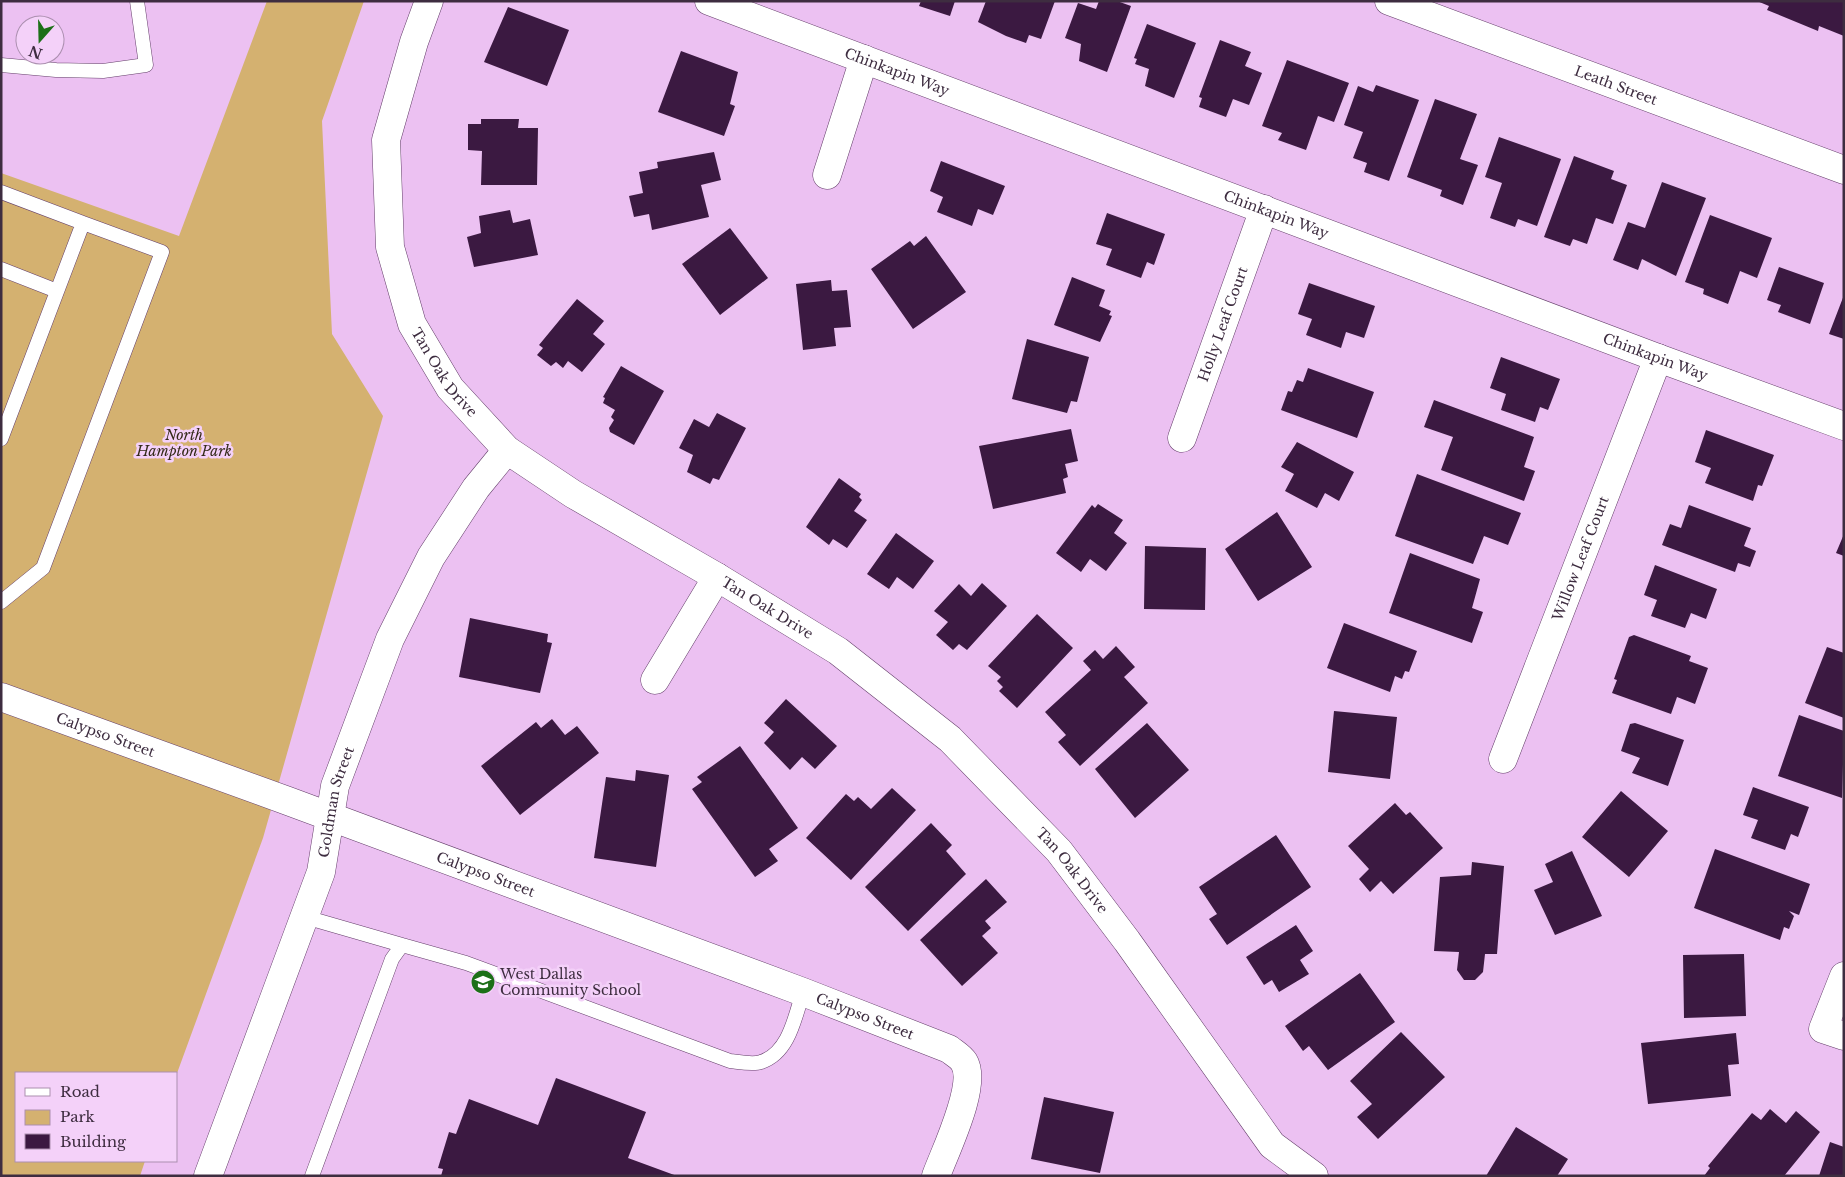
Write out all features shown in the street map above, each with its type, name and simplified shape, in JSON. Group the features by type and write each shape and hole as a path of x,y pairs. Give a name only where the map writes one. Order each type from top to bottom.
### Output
{"street":[{"name":"Tan Oak Drive","path":"429,1 414,42 386,140 390,247 412,324 450,388 508,450 573,494 717,577 838,651 950,739 1059,851 1127,941 1272,1145 1314,1176"},
{"name":"Chinkapin Way","path":"709,1 1658,358 1844,426"},
{"name":"Leath Street","path":"1389,1 1844,170"},
{"path":"827,175 864,59"},
{"name":"Holly Leaf Court","path":"1182,438 1264,209"},
{"name":"Willow Leaf Court","path":"1503,759 1658,358"},
{"name":"Goldman Street","path":"208,1176 306,916 324,861 335,786 390,639 431,557 476,488 508,450"},
{"path":"655,680 717,577"},
{"name":"Calypso Street","path":"1,697 803,992 949,1049 964,1062 968,1082 962,1106 936,1176"},
{"path":"1834,1032 1844,976"}],"lane":[{"path":"1,66 103,71 146,65 137,1"},
{"path":"1,192 162,252 43,568 1,602"},
{"path":"1,439 83,223"},
{"path":"1,269 57,291"},
{"path":"306,916 466,963 730,1061 760,1063 780,1051 792,1025 803,992"},
{"path":"312,1176 392,959 402,945"}],"green space":[{"name":"North Hampton Park","path":"267,1 364,1 322,121 332,334 383,416 263,838 177,1072 15,1072 15,1162 145,1162 140,1176 1,1176 1,173 179,236"}],"building":[{"path":"921,1 955,1 950,16 919,6"},
{"path":"986,1 1055,1 1041,39 1029,35 1026,43 1006,36 978,22"},
{"path":"1099,1 1117,1 1131,6 1107,72 1079,61 1081,44 1065,38 1078,3 1096,9"},
{"path":"1757,1 1844,1 1844,36 1819,26 1818,31 1767,10 1769,6"},
{"path":"508,7 569,30 547,86 484,62"},
{"path":"1147,24 1196,43 1174,98 1145,86 1149,69 1135,64 1137,59 1134,58"},
{"path":"1220,40 1251,52 1245,66 1262,73 1249,105 1233,99 1226,117 1199,107 1202,98 1199,97"},
{"path":"681,51 738,72 730,104 735,106 724,136 658,112"},
{"path":"1287,60 1349,83 1334,122 1318,116 1306,150 1278,140 1282,133 1262,126"},
{"path":"1376,85 1419,100 1389,181 1364,172 1367,163 1353,158 1363,132 1344,125 1358,86 1373,92"},
{"path":"1435,99 1477,114 1460,159 1478,165 1463,205 1440,196 1442,190 1407,177"},
{"path":"481,119 519,119 518,128 538,128 537,185 481,185 482,151 468,150 468,124 481,124"},
{"path":"1499,137 1561,159 1537,226 1518,219 1515,227 1490,218 1502,183 1485,177"},
{"path":"714,152 721,180 701,185 709,217 652,230 649,214 634,217 629,196 643,193 639,172 658,168 657,162"},
{"path":"1574,156 1614,171 1611,179 1627,185 1613,224 1596,218 1587,244 1573,239 1570,246 1544,237"},
{"path":"941,161 1005,186 993,215 978,209 972,226 937,212 943,197 930,191"},
{"path":"1662,182 1706,198 1676,276 1642,259 1638,270 1613,260 1628,222 1645,228"},
{"path":"510,210 513,223 530,219 538,255 474,267 467,237 481,233 479,216"},
{"path":"1107,213 1165,234 1154,265 1147,262 1141,278 1106,265 1112,249 1096,244"},
{"path":"1710,215 1772,238 1757,278 1740,271 1728,304 1703,294 1704,289 1685,282"},
{"path":"730,228 768,278 720,315 682,264"},
{"path":"926,236 966,292 913,329 871,269 910,241 914,246"},
{"path":"1779,267 1824,283 1810,324 1778,312 1781,305 1767,300"},
{"path":"1072,277 1105,290 1099,306 1111,311 1109,315 1112,316 1100,342 1054,325"},
{"path":"831,280 832,291 847,290 851,327 834,328 836,346 803,350 796,284"},
{"path":"1309,283 1375,306 1364,338 1346,332 1341,348 1306,335 1312,319 1298,314"},
{"path":"1844,295 1844,339 1829,334"},
{"path":"577,299 604,321 593,334 605,344 582,372 568,361 563,368 556,362 551,366 537,355 543,348 539,345"},
{"path":"1027,339 1089,357 1077,402 1071,401 1067,413 1012,399"},
{"path":"1501,357 1560,379 1548,410 1540,407 1535,422 1501,410 1506,394 1490,388"},
{"path":"621,366 664,391 634,445 610,432 609,428 614,420 611,417 615,410 603,403 605,398 603,397"},
{"path":"1308,368 1374,392 1357,438 1281,410 1288,391 1292,392 1297,380 1303,382"},
{"path":"1434,400 1534,437 1524,467 1535,471 1524,501 1441,470 1453,437 1424,427"},
{"path":"717,413 746,428 719,480 713,478 710,484 687,472 693,455 679,448 694,419 709,427"},
{"path":"1071,429 1078,461 1065,464 1068,477 1063,479 1066,493 993,509 979,446"},
{"path":"1706,430 1774,455 1762,486 1758,485 1753,501 1705,483 1711,468 1695,462"},
{"path":"1297,442 1354,472 1339,501 1325,493 1317,508 1285,491 1294,474 1281,467"},
{"path":"1417,474 1521,513 1508,545 1484,536 1473,564 1395,536"},
{"path":"839,478 861,494 859,497 862,500 854,511 867,520 847,548 833,539 829,545 806,527"},
{"path":"1098,504 1123,520 1114,533 1127,543 1106,571 1090,559 1081,572 1056,553 1092,505 1095,508"},
{"path":"1689,505 1751,528 1744,546 1756,551 1750,567 1738,563 1735,572 1662,545 1670,524 1681,528"},
{"path":"1277,512 1312,567 1258,601 1225,549"},
{"path":"896,533 934,561 913,589 897,577 889,589 867,574"},
{"path":"1844,534 1844,556 1836,553"},
{"path":"1145,546 1206,548 1205,610 1144,609"},
{"path":"1410,553 1480,579 1472,608 1483,612 1472,643 1389,613"},
{"path":"1655,565 1717,589 1706,619 1691,613 1685,628 1651,616 1657,600 1644,595"},
{"path":"982,583 1007,606 967,650 959,644 953,650 936,635 948,622 934,611 959,584 971,596"},
{"path":"1037,614 1073,648 1017,708 999,691 1003,687 997,681 1001,677 988,666"},
{"path":"470,618 548,634 547,642 552,643 540,693 459,677"},
{"path":"1344,623 1417,651 1409,672 1405,671 1402,679 1395,676 1390,692 1327,668"},
{"path":"1634,635 1691,656 1689,661 1708,668 1695,704 1677,697 1671,714 1612,693 1617,680 1614,679 1629,637"},
{"path":"1116,646 1135,667 1124,677 1148,703 1080,766 1058,742 1066,735 1045,712 1091,670 1083,661 1095,650 1103,659"},
{"path":"1827,647 1844,653 1844,718 1805,703"},
{"path":"786,699 837,746 815,769 802,757 790,770 764,743 774,732 764,723"},
{"path":"1334,711 1397,717 1390,779 1328,772"},
{"path":"1799,715 1844,731 1842,798 1778,776"},
{"path":"552,719 565,735 577,726 599,753 520,815 481,766 536,722 541,728"},
{"path":"1147,723 1189,770 1135,818 1095,769"},
{"path":"1635,723 1684,740 1668,786 1632,773 1640,758 1621,751 1630,724"},
{"path":"740,746 798,828 769,849 778,861 755,877 692,789 702,782 697,777"},
{"path":"636,770 669,775 656,867 594,858 606,777 635,781"},
{"path":"1753,787 1809,807 1798,837 1791,834 1785,850 1751,838 1758,820 1743,815"},
{"path":"892,788 916,810 851,880 806,838 846,794 854,801 858,797 871,809"},
{"path":"1621,791 1668,831 1629,877 1582,837"},
{"path":"1395,803 1406,815 1410,812 1443,848 1393,894 1381,881 1370,892 1359,879 1369,869 1348,846"},
{"path":"931,823 952,845 946,851 966,874 908,931 865,887"},
{"path":"1276,835 1311,887 1227,945 1209,919 1217,914 1199,887"},
{"path":"1715,849 1810,884 1799,915 1789,911 1794,916 1789,929 1784,927 1780,940 1694,908"},
{"path":"1572,851 1602,916 1555,935 1534,890 1553,882 1545,864"},
{"path":"1472,862 1504,866 1497,954 1485,954 1483,972 1475,980 1464,980 1457,970 1459,952 1434,951 1440,877 1471,875"},
{"path":"986,879 1007,902 985,921 991,928 982,936 998,953 962,986 920,940"},
{"path":"1296,925 1313,951 1300,960 1309,974 1279,992 1272,980 1264,985 1246,957"},
{"path":"1744,954 1746,1016 1684,1018 1683,955"},
{"path":"1360,973 1395,1022 1328,1070 1309,1046 1303,1051 1285,1026"},
{"path":"1401,1032 1445,1077 1378,1139 1357,1117 1372,1104 1350,1081"},
{"path":"1736,1033 1739,1064 1728,1065 1731,1096 1648,1104 1641,1043"},
{"path":"556,1078 646,1112 628,1158 677,1176 441,1176 443,1169 438,1168 449,1132 456,1134 469,1099 538,1125"},
{"path":"1044,1097 1114,1112 1100,1173 1031,1159"},
{"path":"1770,1109 1786,1123 1796,1111 1820,1132 1784,1176 1704,1176 1710,1168 1708,1166 1752,1113 1761,1120"},
{"path":"1516,1127 1568,1159 1557,1176 1486,1176"},
{"path":"1830,1142 1844,1147 1844,1176 1819,1176"}],"place":[{"name":"West Dallas Community School","path":"483,982"}]}
